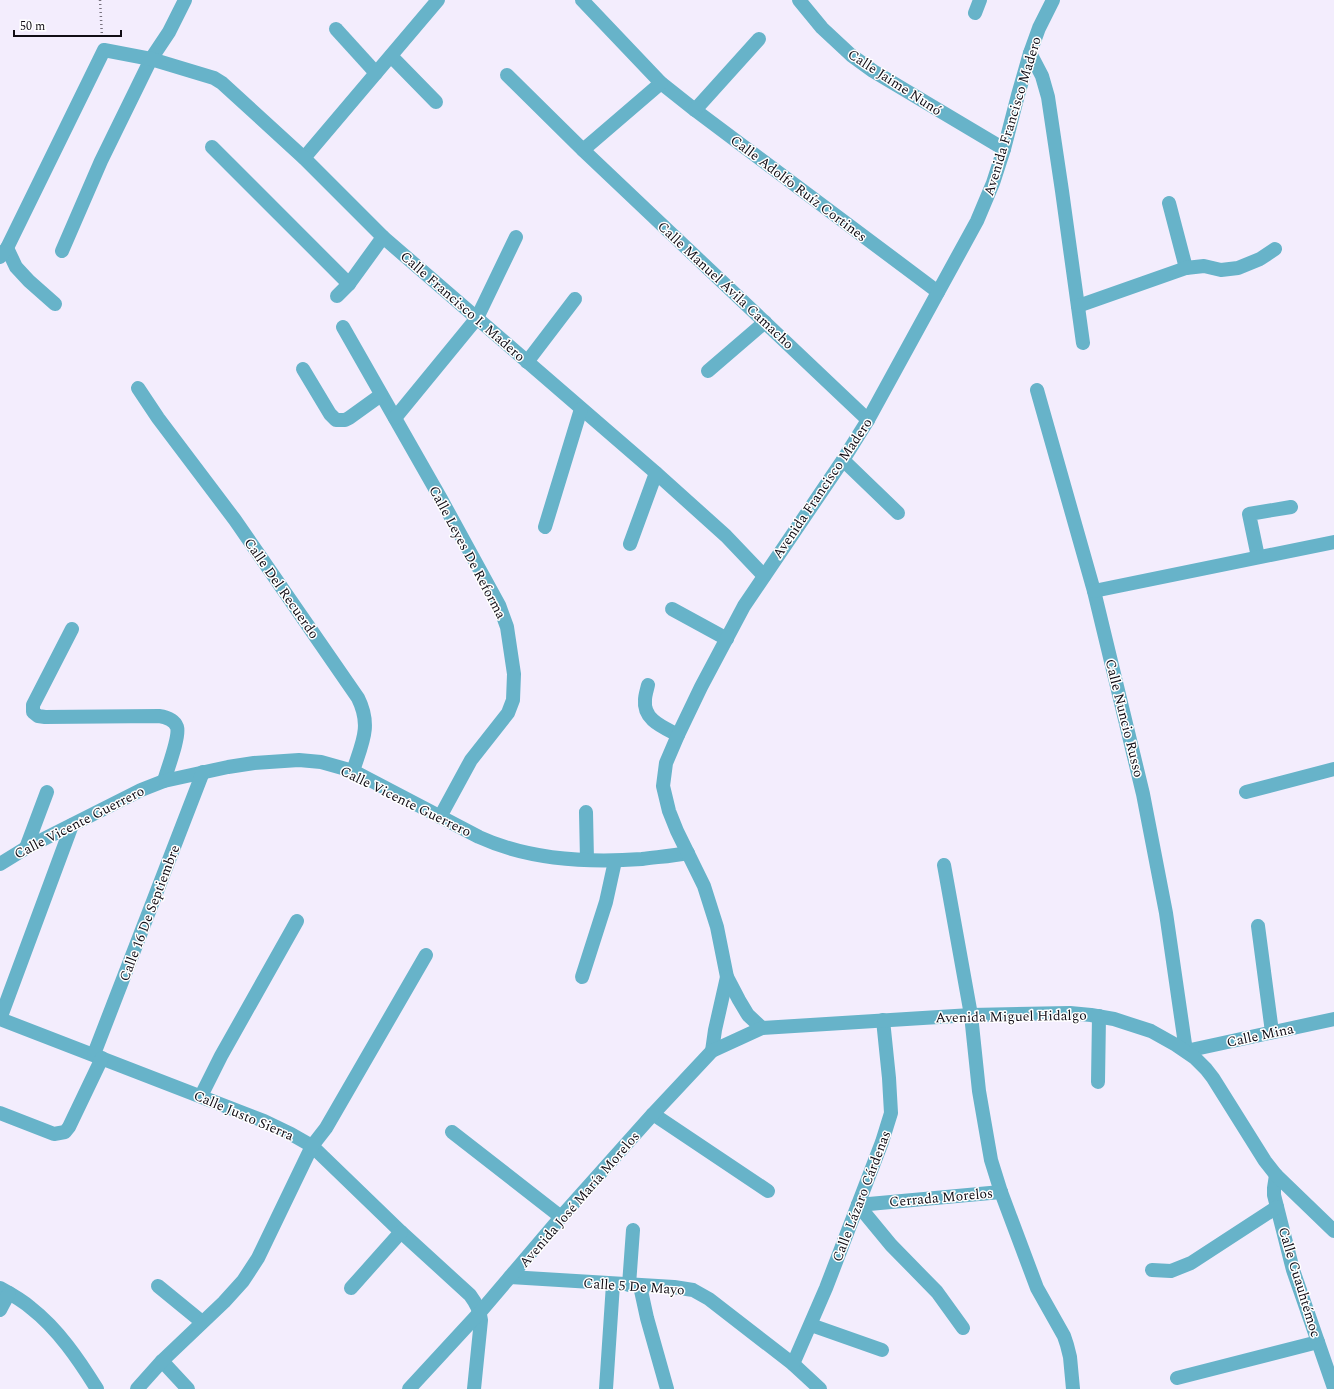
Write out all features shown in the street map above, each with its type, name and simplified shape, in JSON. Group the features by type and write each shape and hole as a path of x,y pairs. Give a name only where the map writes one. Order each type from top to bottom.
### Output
{"street":[{"path":"62,251 101,161 151,59 168,32 185,0"},
{"path":"304,158 438,0"},
{"name":"Calle Adolfo Ruíz Cortines","path":"582,0 661,83 938,292"},
{"name":"Calle Jaime Nunó","path":"799,0 822,28 856,59 873,71 1004,149"},
{"name":"Avenida Francisco Madero","path":"762,1028 748,1015 727,977 717,926 704,886 677,831 669,811 663,786 666,763 700,687 744,606 843,460 868,420 977,221 993,182 1004,149 1030,53 1039,28 1053,0"},
{"path":"336,29 376,73"},
{"path":"695,110 759,39"},
{"name":"Calle Francisco I. Madero","path":"104,50 151,59 206,75 222,83 304,158 383,237 656,473 726,536 764,576"},
{"path":"55,304 29,281 3,252 104,50"},
{"path":"1030,53 1042,76 1048,97 1083,343"},
{"path":"391,56 436,102"},
{"name":"Calle Manuel Ávila Camacho","path":"507,75 583,150 868,420"},
{"path":"583,150 661,83"},
{"path":"212,147 349,284"},
{"path":"1169,203 1186,268"},
{"path":"337,296 349,284 383,237"},
{"path":"394,418 477,318 516,237"},
{"path":"1078,306 1186,268 1204,266 1222,270 1238,268 1260,259 1275,249"},
{"path":"527,362 576,299"},
{"path":"708,371 765,322"},
{"name":"Calle Leyes De Reforma","path":"343,327 499,605 507,627 513,668 513,700 508,713 470,760 440,817"},
{"path":"303,369 330,414 336,420 345,420 349,418 381,395"},
{"name":"Calle Del Recuerdo","path":"138,388 158,418 235,520 358,698 365,716 364,735 353,771"},
{"name":"Calle Nuncio Russo","path":"1037,390 1094,591 1144,794 1166,913 1186,1051"},
{"path":"544,527 581,409"},
{"path":"843,460 898,513"},
{"path":"630,544 656,473"},
{"path":"1258,557 1249,514 1291,506"},
{"path":"1094,591 1334,542"},
{"path":"672,609 727,639"},
{"path":"72,629 33,705 33,712 38,716 45,717 159,716 173,721 177,727 178,735 164,781"},
{"path":"648,685 644,701 647,713 654,722 678,735"},
{"name":"Calle Vicente Guerrero","path":"0,864 26,848 141,790 164,781 228,767 254,763 299,760 321,762 353,771 496,845 537,855 615,861 674,856 688,853"},
{"path":"1246,792 1334,769"},
{"name":"Calle 16 De Septiembre","path":"0,1113 49,1132 64,1132 69,1127 98,1056 203,772"},
{"path":"26,848 47,792"},
{"path":"586,812 587,860"},
{"path":"0,1019 72,825"},
{"path":"582,977 606,902 615,861"},
{"path":"944,865 971,1015 979,1091 991,1160 1001,1192 1037,1288 1064,1336 1070,1357 1073,1389"},
{"path":"201,1096 221,1056 296,921"},
{"path":"1258,926 1272,1032"},
{"path":"137,1389 162,1361 224,1302 247,1275 258,1258 312,1146 326,1128 426,955"},
{"name":"Avenida Francisco Madero","path":"712,1050 727,977"},
{"name":"Avenida Miguel Hidalgo","path":"762,1028 971,1015 1070,1013 1120,1020 1151,1031 1186,1051 1206,1069 1265,1162 1276,1175 1334,1231"},
{"path":"1098,1082 1099,1016"},
{"name":"Calle Justo Sierra","path":"0,1019 264,1121 312,1146 401,1232 470,1295 480,1311"},
{"name":"Calle Mina","path":"1186,1051 1334,1019"},
{"name":"Calle Lázaro Cárdenas","path":"793,1364 826,1288 891,1113 883,1020"},
{"name":"Avenida José María Morelos","path":"410,1389 510,1277 561,1217 712,1050 762,1028"},
{"path":"653,1114 768,1191"},
{"path":"452,1132 561,1217"},
{"name":"Calle Cuauhtémoc","path":"1276,1175 1274,1188 1276,1206 1293,1270 1334,1388"},
{"name":"Cerrada Morelos","path":"858,1205 1001,1192"},
{"path":"858,1205 891,1245 937,1292 963,1328"},
{"path":"1152,1270 1171,1271 1191,1264 1276,1206"},
{"path":"633,1230 634,1285 647,1318 667,1389"},
{"path":"351,1288 401,1232"},
{"name":"Calle 5 De Mayo","path":"510,1277 685,1288 700,1293 710,1299 793,1364 820,1389"},
{"path":"606,1389 614,1284"},
{"path":"158,1286 202,1322"},
{"path":"0,1310 5,1290 31,1307 49,1324 86,1370 97,1389"},
{"path":"474,1389 482,1320 480,1311"},
{"path":"810,1325 882,1350"},
{"path":"1177,1378 1318,1342"},
{"path":"162,1361 188,1389"}],"path":[{"path":"100,0 104,50"}]}
